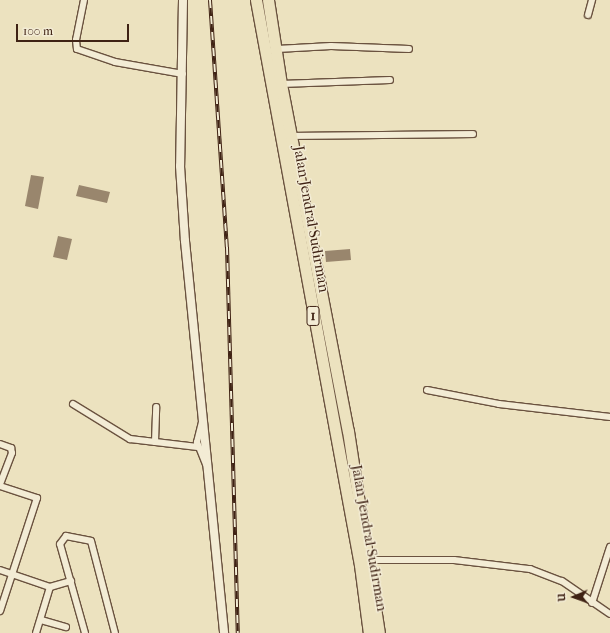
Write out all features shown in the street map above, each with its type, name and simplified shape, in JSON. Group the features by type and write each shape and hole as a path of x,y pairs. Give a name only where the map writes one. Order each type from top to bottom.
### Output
{"highway":[{"name":"Jalan Jendral Sudirman","path":"256,0 360,565 369,633"},
{"name":"1","path":"268,0 277,49 281,84 370,560 379,633"}],"street":[{"path":"84,0 76,40 77,49 115,62 183,74"},
{"path":"182,0 183,74 180,166 206,464 224,633"},
{"path":"588,14 592,0"},
{"path":"277,49 331,46 409,49"},
{"path":"281,84 390,80"},
{"path":"291,136 473,134"},
{"path":"427,390 494,403 610,418"},
{"path":"73,404 127,438 198,447"},
{"path":"155,442 156,406"},
{"path":"202,421 198,447 206,464"},
{"path":"0,444 11,448 12,453 0,485 37,498 0,611"},
{"path":"84,633 61,540 66,536 88,538 115,633"},
{"path":"592,603 610,547"},
{"path":"370,560 454,560 530,569 562,581 610,614"},
{"path":"0,570 50,588 71,580"},
{"path":"36,633 50,588"},
{"path":"41,620 66,627"}],"building":[{"path":"31,175 44,177 38,209 25,206"},
{"path":"79,185 110,192 107,203 76,196"},
{"path":"58,236 72,239 67,260 53,257"},
{"path":"350,249 351,260 326,262 325,251"}],"railway":[{"path":"210,0 227,247 238,633"}]}
